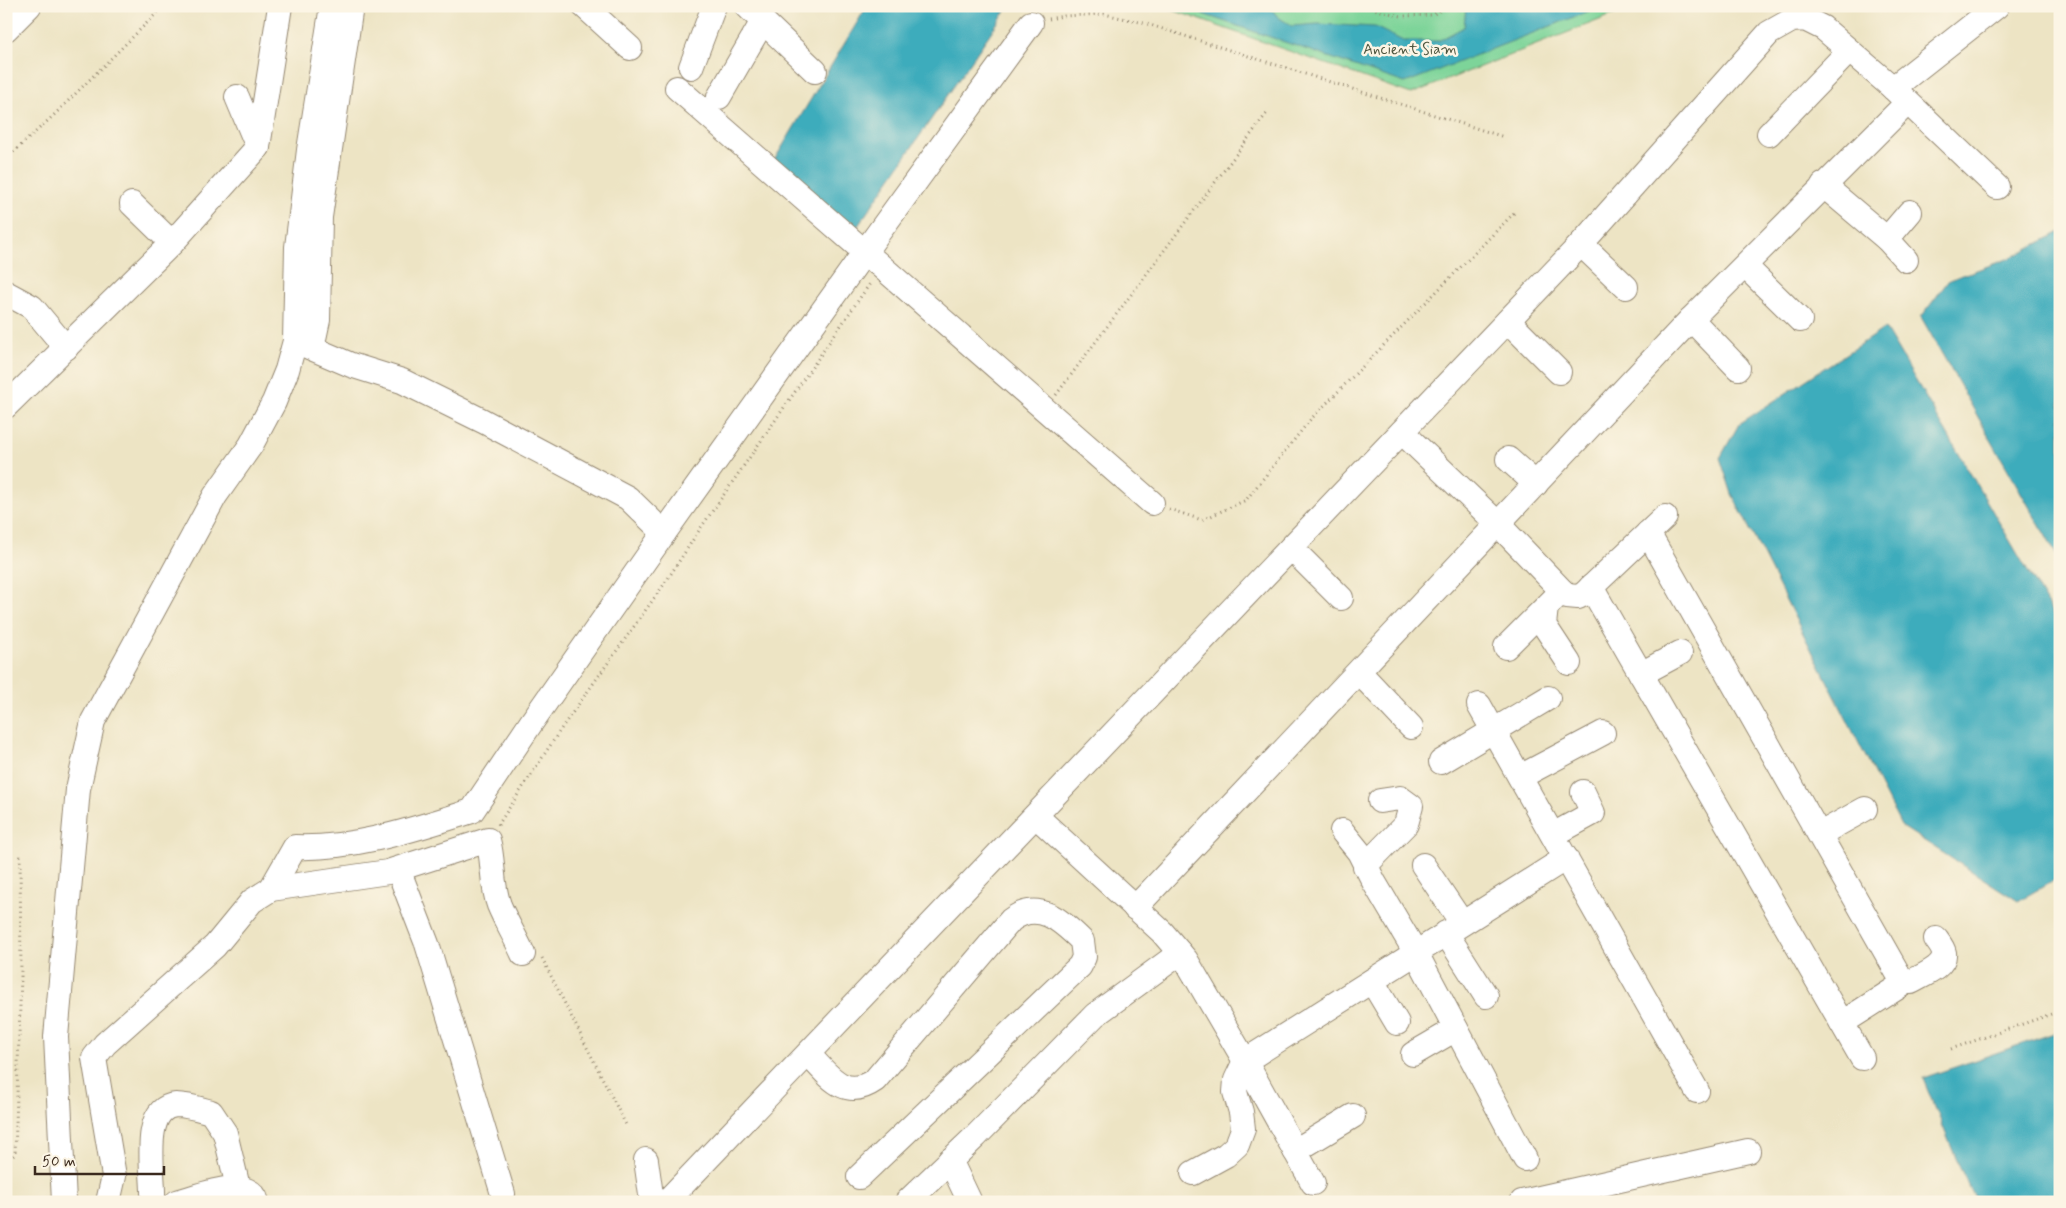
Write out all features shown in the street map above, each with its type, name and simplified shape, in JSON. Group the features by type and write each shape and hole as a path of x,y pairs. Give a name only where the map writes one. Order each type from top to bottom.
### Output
{"street":[{"path":"6,29 29,6"},
{"path":"6,406 172,244 258,147 280,6"},
{"path":"304,344 298,247 309,150 332,6"},
{"path":"64,1202 56,1037 78,789 93,720 215,496 251,445 287,370 318,320 320,217 352,6"},
{"path":"584,6 630,48"},
{"path":"691,67 714,6"},
{"path":"1135,908 1691,319 1823,185 1900,95 1997,6"},
{"path":"719,97 755,14 815,71"},
{"path":"666,1202 809,1055 1581,244 1769,33 1792,20 1805,19 1823,28 1900,95 1997,187"},
{"path":"272,889 295,847 323,848 366,842 472,811 536,715 664,533 874,259 1031,24"},
{"path":"1768,134 1849,51"},
{"path":"677,88 1152,503"},
{"path":"237,97 258,147"},
{"path":"1823,185 1887,240 1906,260"},
{"path":"132,204 172,244"},
{"path":"1887,240 1910,212"},
{"path":"1581,244 1626,287"},
{"path":"1745,266 1800,320"},
{"path":"6,293 32,307 66,348"},
{"path":"1691,319 1738,368"},
{"path":"1508,321 1559,372"},
{"path":"304,344 351,365 402,381 559,461 628,498 664,533"},
{"path":"1402,432 1498,524 1567,596 1578,597 1591,587 1665,516"},
{"path":"1508,459 1536,484"},
{"path":"1648,533 1900,977 1906,982"},
{"path":"1291,548 1341,598"},
{"path":"1591,587 1862,1058"},
{"path":"1562,591 1527,626 1520,633 1506,647 1546,607 1544,625 1569,663"},
{"path":"1641,674 1680,653"},
{"path":"1359,672 1411,727"},
{"path":"1441,762 1548,698"},
{"path":"1479,705 1697,1091"},
{"path":"1520,777 1603,733"},
{"path":"1553,835 1593,813 1583,792"},
{"path":"1365,866 1406,824 1411,806 1400,798 1380,801"},
{"path":"1820,834 1865,809"},
{"path":"1036,816 1162,932 1180,953 1245,1061 1313,1183"},
{"path":"1342,831 1359,852 1365,866 1416,953 1524,1159"},
{"path":"108,1202 114,1176 94,1058 105,1044 215,946 252,901 272,889 398,869 488,840 492,856 493,879 499,905 532,955"},
{"path":"1193,1173 1226,1155 1237,1145 1243,1129 1242,1112 1236,1092 1236,1080 1245,1061 1566,858"},
{"path":"1423,865 1486,996"},
{"path":"398,869 427,944 504,1194"},
{"path":"809,1055 831,1078 842,1086 854,1089 865,1088 875,1080 986,948 1019,913 1035,910 1045,913 1056,918 1082,941 1084,957 1080,966 859,1177"},
{"path":"1842,1023 1906,982 1911,982 1940,965 1944,954 1936,939"},
{"path":"907,1202 1095,1015 1180,953"},
{"path":"1372,981 1396,1023"},
{"path":"1413,1054 1456,1029"},
{"path":"153,1202 152,1130 156,1117 165,1107 177,1105 210,1112 225,1133 238,1187"},
{"path":"1295,1151 1353,1116"},
{"path":"1522,1202 1748,1151"},
{"path":"646,1160 652,1202"},
{"path":"950,1160 969,1200"},
{"path":"178,1202 238,1187 250,1190 256,1196 257,1202"}],"path":[{"path":"6,159 53,116 164,6"},
{"path":"1361,6 1401,16 1432,15 1446,7"},
{"path":"1031,24 1063,16 1104,14 1144,23 1504,137"},
{"path":"1045,410 1268,113"},
{"path":"1152,503 1202,520 1246,500 1310,420 1515,212"},
{"path":"488,840 563,726 665,583 874,259"},
{"path":"6,1163 16,1154 21,976 20,852"},
{"path":"532,955 626,1127"},
{"path":"1951,1049 2060,1011"}],"green space":[{"name":"Ancient Siam","path":"1161,6 1635,6 1411,94"}],"water":[{"path":"867,6 1009,6 851,236 770,167"},
{"path":"1179,6 1269,6 1278,17 1292,26 1318,24 1375,27 1403,41 1438,41 1464,27 1466,6 1602,6 1405,83"},
{"path":"2060,232 2060,561 1921,317 1949,280 2010,258"},
{"path":"1885,328 2060,626 2060,877 2018,901 1901,826 1732,494 1720,458 1739,424"},
{"path":"2060,1031 2060,1202 1977,1202 1960,1168 1923,1078"}]}
